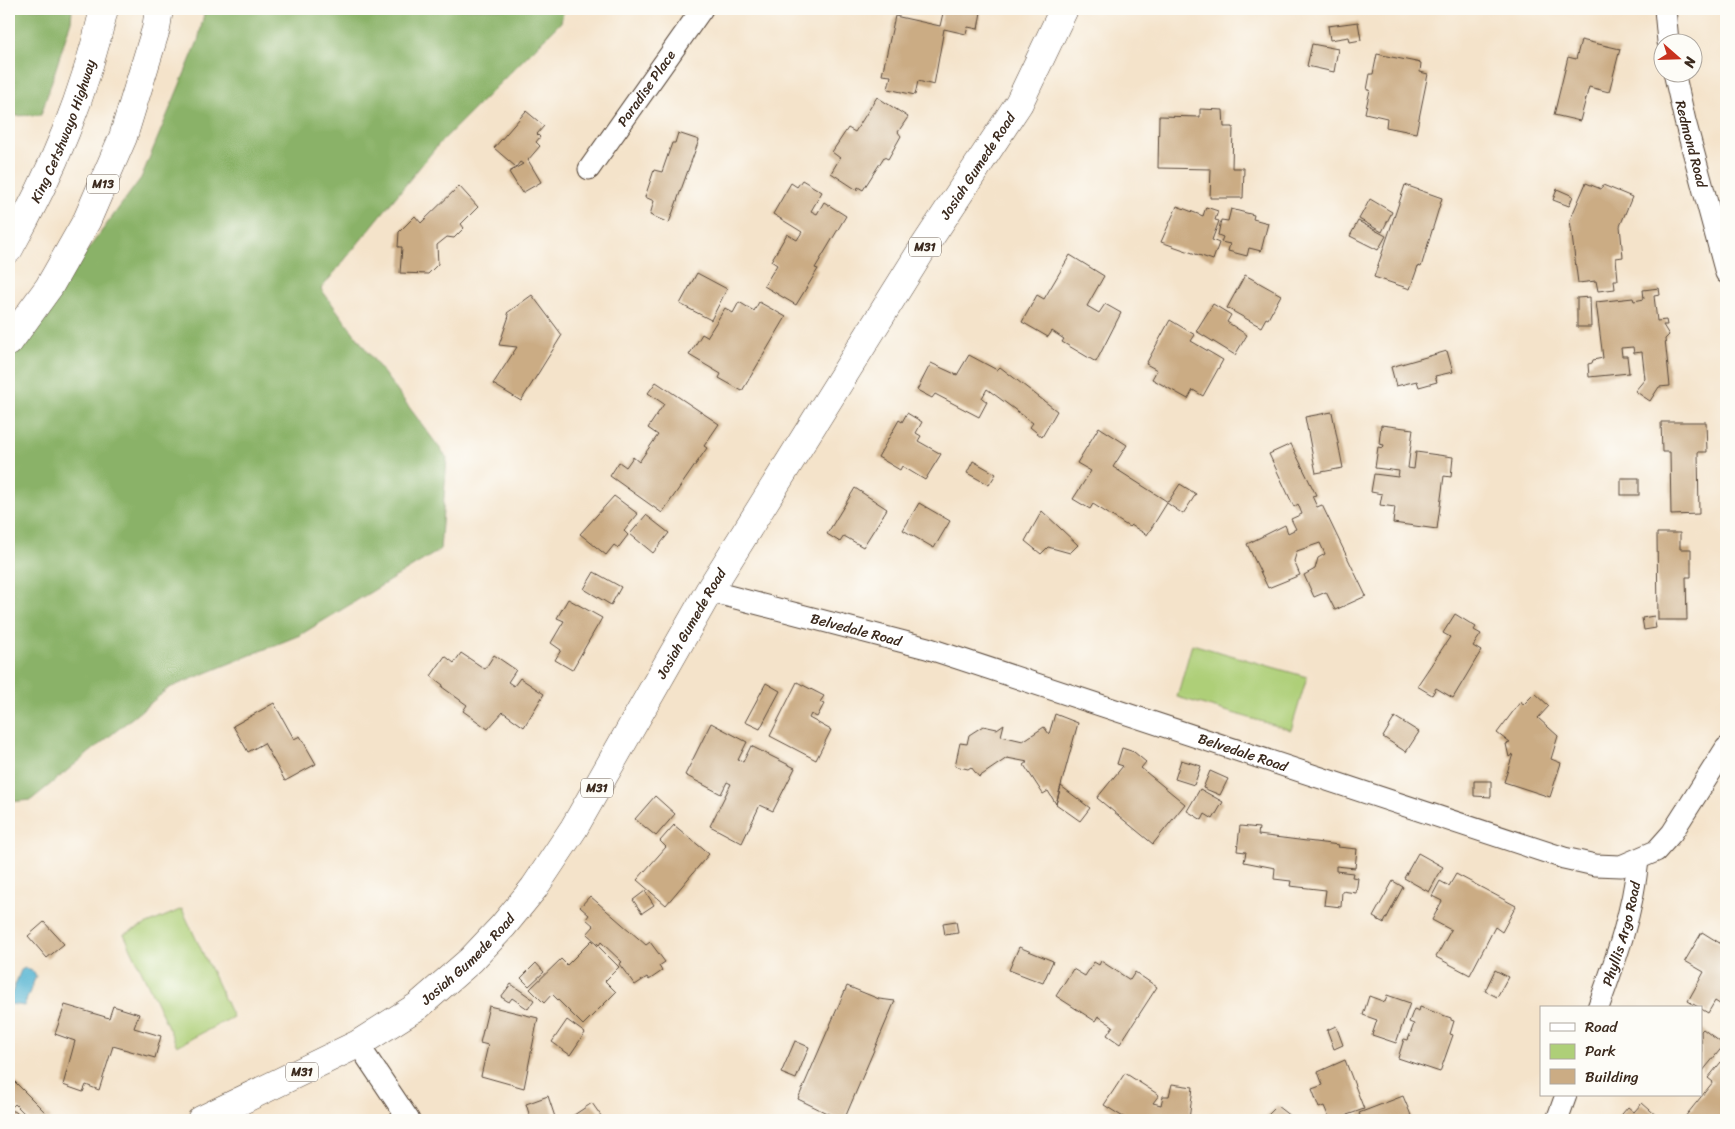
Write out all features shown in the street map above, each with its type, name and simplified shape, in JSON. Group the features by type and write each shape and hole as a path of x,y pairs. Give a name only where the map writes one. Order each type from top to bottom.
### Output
{"main road":[{"name":"King Cetshwayo Highway","path":"9,249 38,198 70,126 94,53 104,9"},
{"name":"M13","path":"9,342 49,287 87,220 123,137 156,28 159,9"},
{"name":"Josiah Gumede Road","path":"201,1120 358,1044 418,1006 471,960 503,926 534,888 574,828 709,591 915,262 1019,103 1064,9"}],"street":[{"name":"Paradise Place","path":"589,168 702,9"},
{"path":"1665,9 1667,32"},
{"name":"Redmond Road","path":"1676,82 1726,273"},
{"name":"Belvedale Road","path":"709,591 927,648 1564,858 1595,865 1621,866 1656,851 1672,833 1726,748"},
{"name":"Phyllis Argo Road","path":"1599,1006 1619,950 1633,900 1638,860"},
{"path":"358,1044 409,1120"},
{"path":"1557,1120 1566,1096"}],"green space":[{"path":"9,9 72,9 71,21 41,115 9,116"},
{"path":"205,9 564,9 561,22 437,146 321,289 447,458 440,550 300,635 169,688 31,800 9,802 9,356 141,178 198,41"},
{"path":"1192,644 1307,677 1291,730 1177,697"},
{"path":"182,909 233,1017 177,1046 124,934"}],"water":[{"path":"25,968 34,972 36,976 24,1006 10,1004 9,1000 21,970"}],"building":[{"path":"944,9 969,9 981,12 978,29 968,27 966,34 944,29 934,85 918,81 915,95 888,89 891,76 882,75 895,16 940,26"},
{"path":"1358,22 1361,40 1350,42 1349,37 1330,40 1328,26"},
{"path":"1581,40 1620,49 1609,92 1589,87 1580,121 1554,115 1568,57 1576,59"},
{"path":"1312,44 1338,49 1334,72 1307,66"},
{"path":"1377,54 1421,63 1420,72 1428,74 1416,133 1386,127 1387,118 1365,113 1370,90 1367,90 1370,74 1373,74"},
{"path":"877,97 908,117 898,132 901,136 888,159 884,157 863,190 858,187 857,190 831,173 840,158 832,152 848,128 855,132"},
{"path":"1200,109 1223,110 1224,127 1233,127 1232,168 1244,168 1243,198 1210,198 1211,169 1158,168 1159,116 1200,117"},
{"path":"526,111 544,126 537,134 540,137 536,142 540,146 528,160 541,182 522,193 509,172 523,164 520,162 516,167 494,148"},
{"path":"678,133 699,140 669,223 650,215 654,201 645,197 654,170 662,172 672,143 675,143"},
{"path":"802,180 822,192 811,211 817,214 824,202 846,216 815,268 818,269 796,305 764,286 777,265 771,261 787,234 797,240 802,232 773,214 791,183 797,187"},
{"path":"1586,183 1601,189 1603,185 1632,197 1620,226 1623,257 1616,258 1618,280 1614,280 1615,289 1598,291 1596,281 1578,283 1570,220"},
{"path":"1405,185 1442,198 1421,267 1418,266 1410,289 1374,277"},
{"path":"459,186 478,207 461,224 464,228 454,238 447,237 437,245 438,264 428,274 400,273 402,247 398,247 399,232 415,216 421,223"},
{"path":"1557,189 1573,196 1569,206 1553,200"},
{"path":"1370,199 1392,212 1382,232 1359,219"},
{"path":"1177,206 1203,216 1206,207 1218,211 1215,220 1219,221 1212,240 1219,243 1213,260 1161,242"},
{"path":"1231,209 1254,215 1253,219 1268,223 1261,251 1249,248 1247,256 1228,251 1230,244 1221,242 1223,237 1218,235 1221,220 1228,221"},
{"path":"1358,221 1386,236 1378,250 1350,236"},
{"path":"1070,255 1104,276 1087,306 1099,313 1105,304 1121,313 1096,362 1062,342 1064,339 1052,331 1048,337 1022,322 1037,295 1044,299"},
{"path":"697,273 727,289 711,320 680,304"},
{"path":"1245,275 1281,295 1268,319 1266,318 1261,327 1227,308"},
{"path":"1659,288 1660,295 1654,296 1657,321 1666,320 1667,325 1663,325 1669,335 1665,339 1670,386 1659,387 1650,401 1635,391 1645,379 1642,352 1634,353 1633,347 1621,348 1622,356 1627,356 1629,373 1589,377 1588,364 1592,363 1593,360 1603,358 1596,302 1633,298 1634,301 1644,299 1643,290"},
{"path":"532,295 562,335 521,401 493,384 517,347 499,345 509,316 507,313"},
{"path":"1590,297 1591,327 1577,327 1577,298"},
{"path":"739,302 754,311 759,302 786,317 742,391 719,378 721,374 689,355 702,334 707,337 725,308 733,313"},
{"path":"1213,304 1231,315 1227,322 1247,335 1235,355 1196,331"},
{"path":"1170,320 1195,335 1191,341 1223,360 1203,396 1193,390 1188,399 1152,379 1157,370 1146,364"},
{"path":"1447,351 1453,372 1435,376 1437,382 1419,387 1417,381 1396,386 1391,367"},
{"path":"969,355 997,370 1000,367 1057,411 1042,437 1030,427 1033,423 987,389 982,398 987,402 979,417 935,394 932,398 917,390 931,363 957,375"},
{"path":"656,382 719,424 704,446 707,448 662,513 610,476 619,462 626,467 633,457 639,462 658,435 648,428 664,404 648,393"},
{"path":"1332,412 1343,468 1316,473 1305,417"},
{"path":"907,413 922,422 916,433 921,436 918,441 941,454 925,480 902,466 900,470 878,457 899,420 902,422"},
{"path":"1661,422 1706,422 1707,452 1698,452 1699,514 1671,515 1670,452 1662,452"},
{"path":"1381,425 1413,429 1408,468 1414,469 1416,452 1453,457 1451,477 1444,476 1437,529 1393,523 1395,507 1380,505 1382,494 1371,492 1374,474 1398,477 1399,471 1375,468 1378,447 1383,448 1384,445 1379,444"},
{"path":"1099,427 1127,445 1113,467 1168,502 1180,484 1196,494 1183,514 1167,503 1147,535 1131,525 1129,527 1093,504 1090,509 1073,499 1091,471 1077,463"},
{"path":"1291,444 1316,495 1312,496 1317,507 1322,505 1366,596 1335,610 1326,592 1314,597 1304,575 1315,569 1318,558 1325,554 1320,543 1297,551 1294,561 1300,575 1268,588 1247,544 1285,525 1288,533 1296,529 1291,519 1302,514 1298,504 1294,507 1269,454"},
{"path":"973,461 996,474 989,485 967,473"},
{"path":"1621,478 1639,478 1639,495 1621,495"},
{"path":"855,488 887,509 863,547 844,536 840,542 827,534"},
{"path":"614,496 638,514 624,531 628,535 618,548 614,545 606,555 580,534"},
{"path":"919,503 950,521 934,548 903,530"},
{"path":"1042,511 1078,545 1070,553 1048,547 1041,554 1025,541"},
{"path":"646,515 669,533 653,553 630,534"},
{"path":"1657,533 1680,533 1680,549 1691,549 1691,577 1686,577 1687,620 1658,620"},
{"path":"594,572 621,587 611,605 584,589"},
{"path":"568,599 602,618 572,670 555,660 561,650 551,643 564,621 557,618"},
{"path":"1455,614 1476,627 1474,630 1481,634 1473,646 1481,651 1453,698 1436,688 1432,695 1417,686 1450,637 1443,633"},
{"path":"1654,616 1656,628 1644,630 1642,618"},
{"path":"461,653 485,669 494,655 516,670 508,682 514,686 520,678 544,694 524,727 503,712 488,729 463,711 467,705 442,687 443,685 431,676 445,656 454,663"},
{"path":"797,682 824,696 820,702 824,704 817,717 811,714 809,718 831,730 816,760 770,736"},
{"path":"766,683 780,691 760,729 745,722"},
{"path":"1535,693 1549,706 1538,718 1558,736 1551,759 1561,763 1550,797 1504,782 1513,754 1509,757 1506,744 1510,743 1497,733 1521,701 1523,705"},
{"path":"274,703 294,739 300,736 316,764 285,781 264,743 248,752 233,726"},
{"path":"1055,714 1078,723 1056,804 1048,791 1043,794 1024,765 1028,762 1007,758 979,777 971,767 968,769 955,766 960,743 967,744 969,735 983,726 997,729 1004,724 1001,736 1023,741 1044,727 1049,734"},
{"path":"1395,717 1419,732 1406,752 1383,737"},
{"path":"711,723 747,742 738,760 743,762 751,746 795,768 773,811 760,805 742,843 710,826 731,784 727,782 721,794 685,775"},
{"path":"1122,748 1134,752 1146,762 1141,768 1185,804 1153,844 1097,798 1123,766 1117,764"},
{"path":"1181,760 1201,766 1194,785 1175,779"},
{"path":"1210,771 1228,779 1220,795 1203,788"},
{"path":"1474,781 1491,781 1491,797 1474,796"},
{"path":"1061,786 1090,808 1080,821 1056,804"},
{"path":"1200,789 1223,802 1213,819 1205,814 1202,820 1187,811"},
{"path":"655,796 675,814 656,836 635,819"},
{"path":"674,825 709,854 666,905 637,880 666,847 660,841"},
{"path":"1240,826 1259,828 1258,835 1357,849 1355,868 1336,866 1336,871 1353,873 1352,877 1358,878 1356,893 1342,891 1341,907 1324,905 1326,890 1290,886 1291,881 1274,879 1275,868 1244,862 1246,852 1237,851"},
{"path":"1418,853 1443,867 1429,892 1404,878"},
{"path":"1456,874 1516,906 1502,932 1495,927 1470,975 1436,957 1451,930 1432,920 1442,901 1432,896 1440,881 1449,886"},
{"path":"1393,881 1403,887 1384,923 1373,917"},
{"path":"645,891 654,905 642,913 633,900"},
{"path":"590,896 646,945 650,942 665,962 659,966 662,971 649,980 647,977 635,985 619,964 622,962 601,942 599,945 587,934 594,926 586,919 589,915 580,907"},
{"path":"956,921 958,933 945,935 943,923"},
{"path":"44,922 64,944 47,958 28,936"},
{"path":"1702,932 1726,947 1726,1008 1715,1001 1708,1013 1702,1009 1702,1006 1696,1006 1688,1001 1704,972 1685,961"},
{"path":"592,940 619,967 605,981 616,992 583,1025 552,994 544,1003 530,989 561,959 567,965"},
{"path":"1019,947 1053,961 1043,983 1009,970"},
{"path":"1101,961 1130,980 1135,972 1157,987 1120,1044 1107,1035 1113,1026 1098,1016 1095,1021 1056,996 1073,969 1085,976 1094,962 1099,965"},
{"path":"536,963 544,972 529,986 521,978"},
{"path":"1495,970 1508,977 1497,997 1485,991"},
{"path":"511,984 534,1000 528,1009 512,998 509,1002 501,997"},
{"path":"847,986 879,999 895,1001 844,1120 841,1120 798,1099"},
{"path":"1387,995 1410,1003 1396,1043 1372,1035 1377,1020 1363,1015 1369,996 1385,1002"},
{"path":"65,1005 109,1018 113,1006 139,1014 134,1028 161,1036 155,1058 113,1046 99,1090 86,1085 83,1092 63,1085 75,1041 55,1034"},
{"path":"489,1006 538,1018 524,1088 481,1076 488,1045 480,1043"},
{"path":"1420,1007 1451,1018 1454,1021 1450,1034 1453,1035 1440,1072 1398,1058 1404,1039 1408,1040 1414,1024 1409,1022 1414,1009 1419,1011"},
{"path":"567,1020 585,1033 570,1055 552,1042"},
{"path":"1336,1026 1343,1045 1334,1049 1327,1030"},
{"path":"1702,1030 1724,1045 1702,1072"},
{"path":"795,1041 809,1047 796,1079 781,1073"},
{"path":"1345,1060 1364,1109 1347,1115 1349,1120 1330,1120 1324,1106 1319,1108 1312,1089 1323,1085 1318,1072"},
{"path":"1721,1062 1726,1066 1726,1117 1724,1120 1686,1120 1684,1118 1713,1082 1708,1078"},
{"path":"1125,1073 1159,1095 1153,1103 1161,1105 1163,1096 1169,1096 1172,1084 1193,1087 1189,1120 1128,1120 1104,1105"},
{"path":"15,1082 51,1118 49,1120 29,1120 15,1104 9,1110 9,1089"},
{"path":"548,1096 556,1120 531,1120 526,1104"},
{"path":"1403,1096 1413,1120 1357,1120 1356,1117 1360,1115 1359,1113"},
{"path":"592,1103 604,1120 573,1120 571,1117"},
{"path":"1642,1103 1658,1117 1656,1120 1617,1120 1628,1107 1634,1112"},
{"path":"1277,1106 1295,1120 1263,1120"},
{"path":"9,1110 16,1112 24,1120 9,1120"}]}
